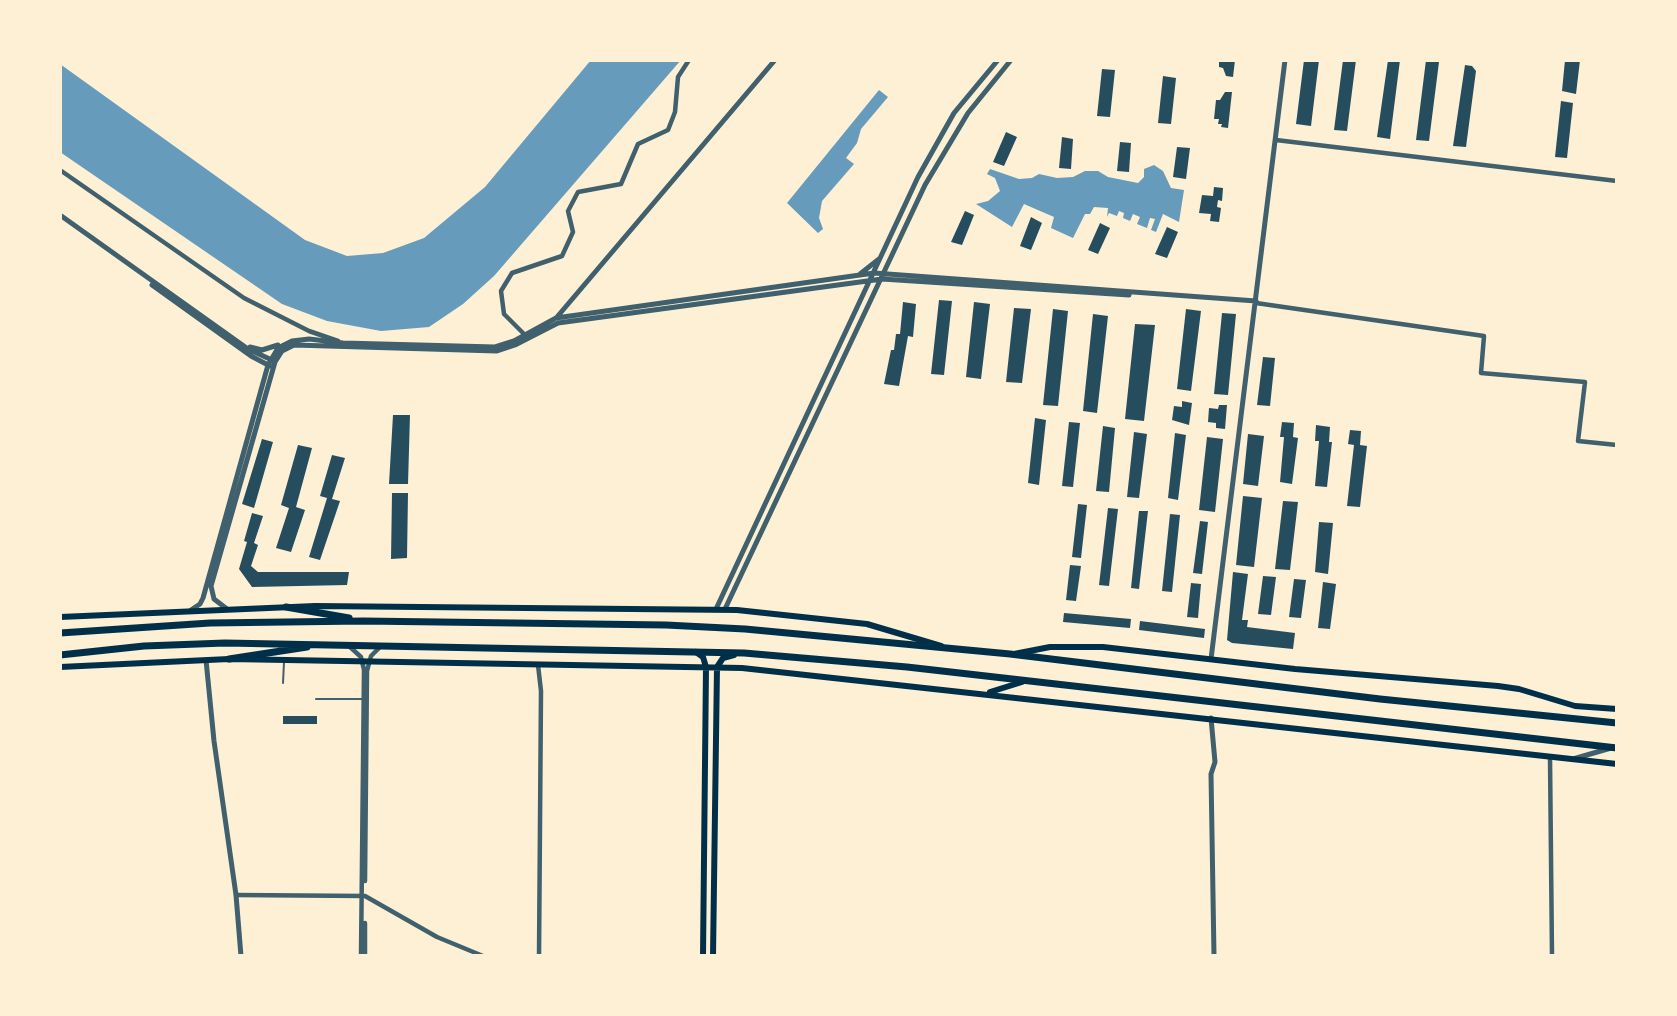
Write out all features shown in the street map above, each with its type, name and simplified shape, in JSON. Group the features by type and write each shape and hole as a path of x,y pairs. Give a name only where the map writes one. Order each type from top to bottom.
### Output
{"highway":[{"path":"286,607 363,621"},
{"path":"60,633 143,626 363,621 666,625 838,636 1010,654 1392,700 1617,723"},
{"path":"60,655 144,646 225,643 744,653 907,667 1022,682 1615,748"},
{"path":"229,659 320,645"}],"main road":[{"path":"60,616 286,607 725,609 867,624 950,648"},
{"path":"1010,654 1068,646 1211,658 1519,689 1575,706 1617,710"},
{"path":"693,651 703,657 706,667 703,956"},
{"path":"713,956 717,667 723,658 744,653"},
{"path":"60,667 229,659 284,662 717,667 986,693 1617,764"},
{"path":"986,693 1022,682"}],"street":[{"path":"525,335 504,314 501,291 512,273 562,256 573,232 568,211 578,192 621,184 638,144 668,130 675,111 678,77 689,60"},
{"path":"552,325 775,60"},
{"path":"716,609 936,143 957,109 998,60"},
{"path":"725,609 925,185 946,147 988,86 1011,60"},
{"path":"1211,658 1285,60"},
{"path":"1276,140 1617,181"},
{"path":"60,170 244,298 309,331 354,347"},
{"path":"60,217 239,342 271,361"},
{"path":"60,217 251,356 271,361"},
{"path":"856,278 873,266 883,253"},
{"path":"874,273 892,258"},
{"path":"227,609 214,599 212,586 271,361 282,351 302,344 497,351 515,345 552,325 856,278 874,273 885,272 1256,303 1484,336 1480,373 1585,382 1578,441 1617,445"},
{"path":"239,342 262,350 300,339 343,343 487,347 507,344 556,318 856,278 1256,303"},
{"path":"191,610 203,598 271,361 285,343"},
{"path":"251,356 271,361"},
{"path":"347,645 366,662"},
{"path":"363,956 366,662 374,651 383,645"},
{"path":"206,660 214,741 237,895 240,956"},
{"path":"538,665 541,691 539,956"},
{"path":"1212,718 1215,762 1211,774 1214,956"},
{"path":"1572,759 1615,748"},
{"path":"1550,758 1552,956"},
{"path":"237,895 363,896 437,937 483,956"}],"lane":[{"path":"284,662 284,683"},
{"path":"316,699 365,699"}],"water":[{"path":"591,60 681,60 494,276 463,304 429,327 381,331 327,321 282,304 60,152 60,64 305,240 347,256 383,253 424,238 485,187"},
{"path":"879,90 888,97 861,129 857,143 846,158 854,164 822,201 819,218 823,229 818,233 787,203"},
{"path":"1154,165 1163,171 1171,188 1184,190 1179,222 1163,214 1156,232 1151,230 1155,219 1150,218 1147,228 1137,224 1140,217 1133,214 1130,221 1123,218 1124,213 1119,211 1117,216 1109,213 1107,217 1108,208 1094,207 1090,214 1085,214 1073,238 1051,228 1054,217 1024,204 1012,227 976,204 988,201 1000,191 995,178 987,174 990,169 1019,179 1032,178 1039,174 1057,178 1073,177 1085,171 1098,171 1108,177 1138,183 1144,177 1144,169"}],"building":[{"path":"1219,60 1235,60 1233,77 1226,76 1223,68 1219,67"},
{"path":"1304,60 1319,60 1311,126 1296,124"},
{"path":"1343,60 1356,60 1347,131 1334,130"},
{"path":"1388,60 1400,60 1390,139 1377,137"},
{"path":"1426,60 1439,62 1429,141 1416,140"},
{"path":"1565,60 1580,60 1576,94 1562,91"},
{"path":"1465,65 1472,66 1476,71 1466,147 1453,146"},
{"path":"1102,69 1115,70 1110,117 1097,116"},
{"path":"1163,76 1176,78 1171,124 1158,123"},
{"path":"1225,92 1232,92 1228,128 1221,127 1222,124 1218,124 1219,119 1214,119 1216,100 1220,100"},
{"path":"1561,101 1573,103 1567,158 1555,157"},
{"path":"1006,132 1017,137 1004,166 993,162"},
{"path":"1062,137 1073,139 1071,169 1059,168"},
{"path":"1120,142 1131,143 1129,172 1117,171"},
{"path":"1177,147 1190,148 1186,179 1173,177"},
{"path":"1214,187 1223,188 1222,201 1218,200 1217,207 1221,208 1219,222 1210,221 1211,214 1199,213 1202,195 1213,196"},
{"path":"965,211 974,215 962,245 951,242"},
{"path":"1031,217 1042,223 1031,250 1020,246"},
{"path":"1100,223 1110,228 1098,254 1088,250"},
{"path":"1167,227 1178,232 1167,258 1155,254"},
{"path":"939,300 952,301 944,375 931,374"},
{"path":"903,302 916,304 913,337 908,336 899,386 884,384 896,334 900,334"},
{"path":"974,302 990,304 981,379 966,377"},
{"path":"1014,308 1031,309 1022,383 1006,382"},
{"path":"1053,309 1068,311 1058,406 1043,405"},
{"path":"1186,309 1201,311 1191,391 1177,389"},
{"path":"1222,313 1236,314 1228,395 1214,394"},
{"path":"1093,314 1108,316 1097,413 1083,411"},
{"path":"1135,324 1155,325 1144,421 1125,419"},
{"path":"1263,357 1275,358 1270,406 1257,405"},
{"path":"1182,401 1192,403 1189,425 1172,420 1174,406 1182,407"},
{"path":"1219,405 1227,405 1225,429 1216,428 1216,423 1208,422 1209,408 1218,409"},
{"path":"393,415 410,415 408,484 389,484"},
{"path":"1035,418 1046,420 1039,485 1028,483"},
{"path":"1069,422 1080,423 1073,487 1062,486"},
{"path":"1282,422 1294,423 1293,437 1298,438 1292,484 1280,482 1284,437 1280,437"},
{"path":"1316,425 1330,427 1329,442 1332,442 1327,487 1315,486 1319,441 1315,441"},
{"path":"1103,426 1115,428 1109,492 1096,491"},
{"path":"1350,430 1361,431 1360,445 1367,446 1360,507 1347,506 1354,445 1348,444"},
{"path":"1134,432 1147,434 1139,498 1127,497"},
{"path":"1175,433 1186,435 1178,500 1168,498"},
{"path":"1248,434 1264,436 1258,486 1243,484"},
{"path":"1207,437 1223,439 1215,512 1199,510"},
{"path":"262,439 273,442 254,508 242,504"},
{"path":"298,445 312,448 296,507 305,510 291,552 276,548 289,508 281,505"},
{"path":"332,455 345,458 332,499 340,501 320,560 309,557 327,498 320,496"},
{"path":"392,493 408,493 407,558 391,559"},
{"path":"1243,496 1262,498 1254,567 1236,565"},
{"path":"1283,501 1298,502 1290,570 1275,569"},
{"path":"1078,504 1087,505 1081,558 1072,557"},
{"path":"1108,508 1118,509 1109,586 1099,585"},
{"path":"1139,511 1148,511 1139,589 1131,588"},
{"path":"252,513 263,516 254,543 258,545 251,566 258,572 349,572 347,585 252,587 239,569"},
{"path":"1170,514 1180,515 1172,592 1162,591"},
{"path":"1200,521 1208,522 1202,574 1193,573"},
{"path":"1319,522 1333,523 1328,574 1315,572"},
{"path":"1070,565 1081,566 1076,601 1066,600"},
{"path":"1233,572 1248,574 1242,620 1248,620 1247,627 1295,633 1293,649 1232,643 1227,640"},
{"path":"1263,576 1276,577 1271,615 1258,614"},
{"path":"1294,579 1306,580 1301,618 1289,617"},
{"path":"1323,582 1336,584 1330,629 1318,628"},
{"path":"1191,583 1201,584 1198,618 1187,617"},
{"path":"1064,613 1131,619 1130,628 1063,622"},
{"path":"1140,621 1205,629 1204,638 1139,630"},
{"path":"283,716 317,716 317,724 283,724"}]}
